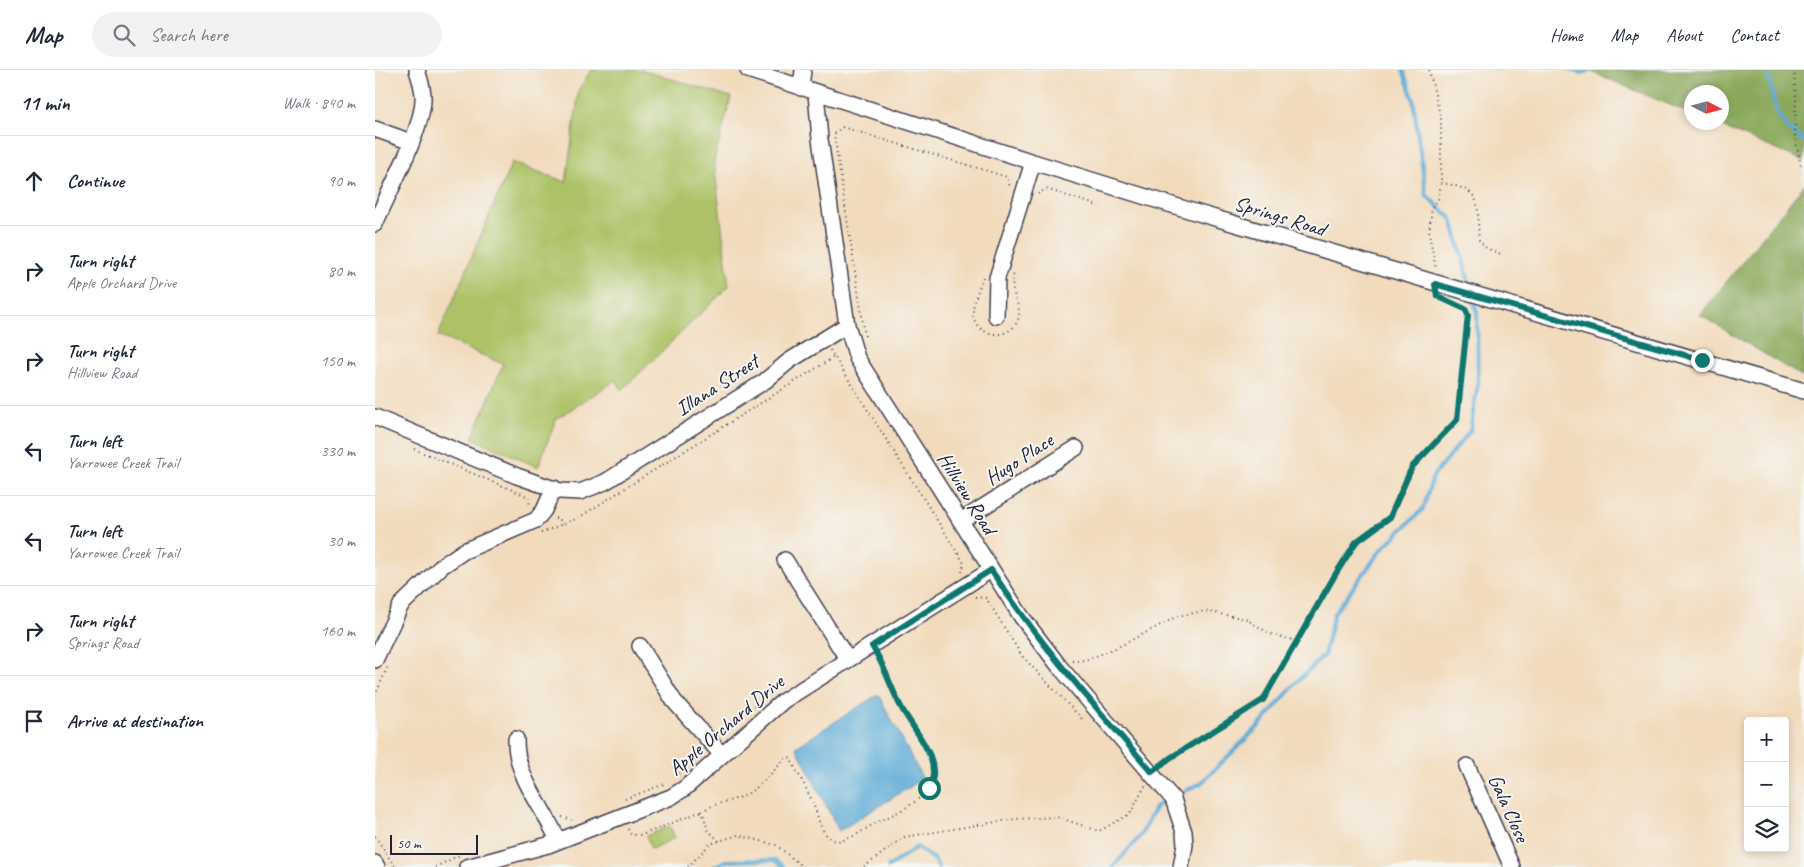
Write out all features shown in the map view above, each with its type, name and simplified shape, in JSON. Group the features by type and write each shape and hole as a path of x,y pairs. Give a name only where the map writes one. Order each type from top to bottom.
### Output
{"street":[{"path":"375,224 411,142 423,102 417,70"},
{"name":"Springs Road","path":"748,70 1033,162 1435,284 1676,352 1804,391"},
{"path":"801,88 803,70"},
{"name":"Hillview Road","path":"816,93 847,325 853,349 860,364 1021,616 1050,655 1173,799 1184,832 1185,845 1181,867"},
{"path":"375,129 411,142"},
{"path":"996,316 997,278 1033,162"},
{"name":"Illana Street","path":"375,417 517,476 566,502 583,501 591,498 610,479 765,381 786,364 847,325"},
{"name":"Hugo Place","path":"961,522 1075,448"},
{"path":"375,660 401,605 442,566 469,549 533,522 543,513 552,493"},
{"path":"785,560 848,660"},
{"name":"Apple Orchard Drive","path":"465,860 558,841 671,797 685,788 783,701 991,570"},
{"path":"640,646 674,701 722,755"},
{"path":"515,739 519,768 544,811 558,841"},
{"name":"Gala Close","path":"1467,766 1512,867"},
{"path":"375,863 377,867"}],"path":[{"path":"1429,70 1441,119 1441,183 1438,200 1432,207 1429,232 1437,276 1435,284"},
{"path":"1794,70 1796,98 1795,138 1801,166"},
{"path":"866,343 834,134 842,127 1007,177 1010,187 1017,189"},
{"path":"1441,183 1463,187 1474,196 1479,210 1478,232 1482,244 1503,255"},
{"path":"1031,193 1038,195 1046,189 1099,206"},
{"path":"864,867 904,837 1015,819 1057,817 1099,831 1130,814 1155,776 1170,758 1263,700 1356,542 1390,517 1412,467 1457,420 1468,315 1465,309 1444,300"},
{"path":"824,339 964,563 962,572 958,574 974,598 977,596 986,598 1022,656 1082,719"},
{"path":"536,536 578,518 834,357"},
{"path":"409,447 529,497 529,507 560,520 562,525"},
{"path":"1068,658 1077,662 1096,656 1122,646 1178,616 1205,611 1246,619 1270,634 1297,641"},
{"path":"626,823 631,835 636,836 702,811 713,804 744,796 763,782 785,759 790,758 814,806 818,821 826,834 834,841 841,841 863,830 905,808 925,794 930,786 933,773 925,744 899,703 886,670 872,646"},
{"path":"375,696 391,659"},
{"path":"617,803 670,782 699,756 699,748"},
{"path":"544,811 554,805 563,818 572,820"},
{"path":"702,811 708,830 719,841"},
{"path":"688,867 710,844 738,835 776,844 803,867"},
{"path":"375,836 395,867"},
{"path":"435,867 465,860"}],"green space":[{"path":"591,70 641,70 731,97 714,162 729,286 622,390 616,380 556,419 538,467 472,438 503,364 438,336 512,162 566,182 579,89"},
{"path":"1587,70 1804,70 1804,161 1729,130 1729,85 1684,85 1684,111"},
{"path":"1804,185 1804,378 1700,315"},
{"path":"670,826 675,838 651,849 646,836"}],"water":[{"path":"878,694 923,779 839,831 796,747"}],"waterway":[{"path":"1403,70 1413,99 1426,195 1452,219 1471,290"},
{"path":"1570,70 1583,73 1591,70"},
{"path":"1768,70 1774,101 1781,119 1794,134 1804,140"},
{"path":"1176,796 1201,783 1259,726 1296,683 1324,655 1334,613 1382,549 1423,509 1433,476 1470,431 1478,383 1477,313 1473,299"},
{"path":"1113,867 1141,835 1156,806 1169,799"},
{"path":"888,867 917,847 935,860 938,867"},
{"path":"713,867 725,861 774,860 784,867"}],"route":[{"path":"929,788 932,770 925,744 899,703 890,678 872,646 991,570 1033,633 1059,666 1152,772 1170,758 1263,700 1356,542 1390,517 1412,467 1457,420 1468,315 1465,309 1437,296 1435,284 1702,360"}]}
